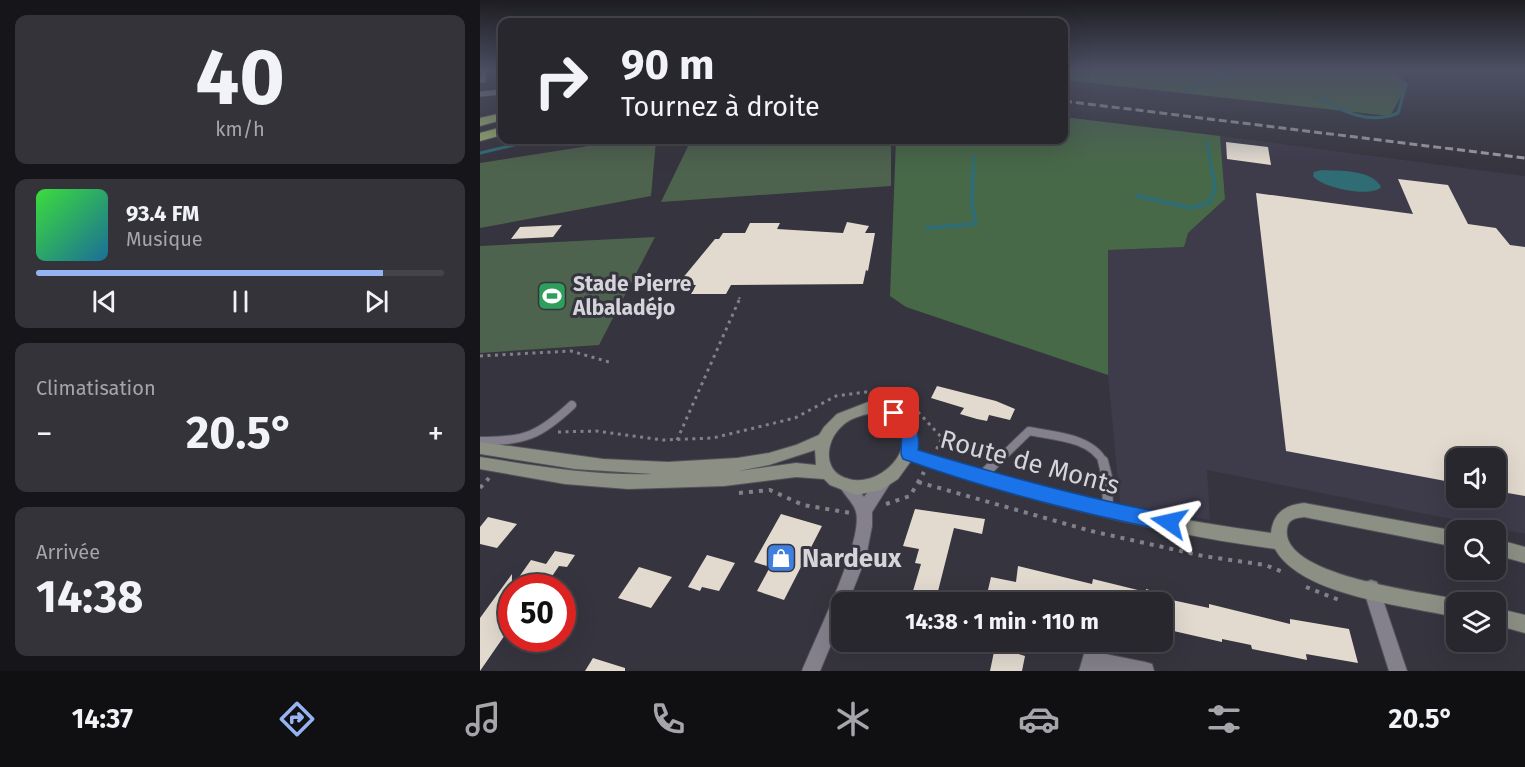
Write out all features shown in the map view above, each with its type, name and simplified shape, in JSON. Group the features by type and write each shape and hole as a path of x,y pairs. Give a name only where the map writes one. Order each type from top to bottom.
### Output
{"highway":[{"path":"480,115 498,113"},
{"path":"480,122 498,118"},
{"path":"480,128 498,125"},
{"path":"480,137 498,132"}],"main road":[{"path":"480,448 605,465 695,466 772,459 810,448 823,440 842,418 855,411 882,409 894,413 909,430 912,441 904,464 886,479 863,487 846,485 827,473 796,470 724,479 628,482 565,477 480,463"},
{"path":"823,440 821,452 827,473"},
{"name":"Route de Monts","path":"909,454 981,477 1108,511 1280,542"},
{"path":"1446,537 1304,510 1291,511 1282,519 1278,528 1280,542 1291,558 1310,571 1446,606"},
{"path":"1506,550 1525,555"},
{"path":"1506,619 1525,624"}],"street":[{"path":"811,671 858,556 864,526 864,510 886,479"},
{"path":"846,485 864,510"},
{"path":"1371,588 1398,671"},
{"path":"1088,671 1090,660 1145,671"}],"lane":[{"path":"480,441 519,442 543,431 572,405"},
{"path":"981,477 1029,431 1082,443 1095,450 1103,459 1108,511"}],"path":[{"path":"677,441 741,295"},
{"path":"480,356 571,351 609,362"},
{"path":"543,431 596,431 677,441 736,434 795,418 836,396 866,392 896,395 909,402 942,438"},
{"path":"480,488 489,478"},
{"path":"918,482 1092,531 1203,556 1265,565 1287,573"},
{"path":"1303,586 1329,598 1341,600"}],"shaded area":[{"path":"1220,136 1525,176 1525,534 1506,530 1506,520 1455,520 1207,470 1210,520 1120,504 1108,375 1108,250 1184,247 1188,233 1225,199"}],"green space":[{"path":"1257,101 1398,101 1390,116"},
{"path":"1068,117 1220,136 1225,199 1188,233 1184,247 1108,250 1108,375 906,307 890,296 896,144 1068,144"},
{"path":"601,144 656,144 651,196 480,228 480,163"},
{"path":"689,144 891,144 891,186 661,202"},
{"name":"Stade Pierre Albaladéjo","path":"655,237 599,345 480,353 480,246"}],"water":[{"path":"1321,170 1363,174 1377,181 1381,187 1368,192 1336,188 1313,176 1314,172"}],"building":[{"path":"1226,142 1268,147 1271,165 1227,159"},
{"path":"1398,179 1448,185 1468,224 1496,228 1510,245 1525,247 1525,496 1506,493 1506,448 1446,448 1446,481 1286,451 1256,193 1413,214"},
{"path":"847,222 869,226 865,233 875,233 868,271 866,270 863,284 731,285 726,294 691,294 696,285 677,285 715,239 719,239 723,233 745,233 750,223 780,223 777,229 843,233"},
{"path":"562,225 553,237 511,239 520,227"},
{"path":"937,386 996,401 1015,409 1010,420 989,415 987,421 960,414 964,408 931,398"},
{"path":"915,509 985,519 982,534 954,528 938,592 913,592 921,564 915,563 919,549 903,546"},
{"name":"Nardeux","path":"781,514 822,526 784,600 757,591 770,567 754,562"},
{"path":"488,517 517,524 497,548 480,544 480,527"},
{"path":"555,551 575,555 567,567 559,566 554,574 521,574 531,560 546,564"},
{"path":"707,555 735,563 719,591 702,587 700,591 688,587"},
{"path":"1018,566 1092,584 1093,579 1146,592 988,592 991,577 1016,582"},
{"path":"639,567 672,577 651,608 618,598"},
{"path":"498,593 498,645 480,671 480,618"},
{"path":"1173,600 1209,608 1209,604 1290,624 1290,619 1349,629 1358,663 1306,654 1307,660 1252,649 1251,645 1222,639 1222,642 1173,631"},
{"path":"994,652 1012,652 1025,656 1022,671 990,671"},
{"path":"593,658 625,668 625,671 585,671"}],"waterway":[{"path":"1325,101 1347,112 1377,118 1398,113 1401,101"},
{"path":"1207,142 1212,171"},
{"path":"480,153 518,144"},
{"path":"973,171 974,156"},
{"path":"927,228 976,224 972,206 973,170"},
{"path":"1137,196 1191,208 1210,202 1215,189 1212,170"}],"railway":[{"path":"1068,101 1525,158"}],"place":[{"name":"Stade Pierre Albaladéjo","path":"552,296"},
{"name":"Nardeux","path":"781,558"}],"route":[{"path":"894,413 903,420 909,430 912,441 909,454 1009,486 1108,511 1169,522"}]}
